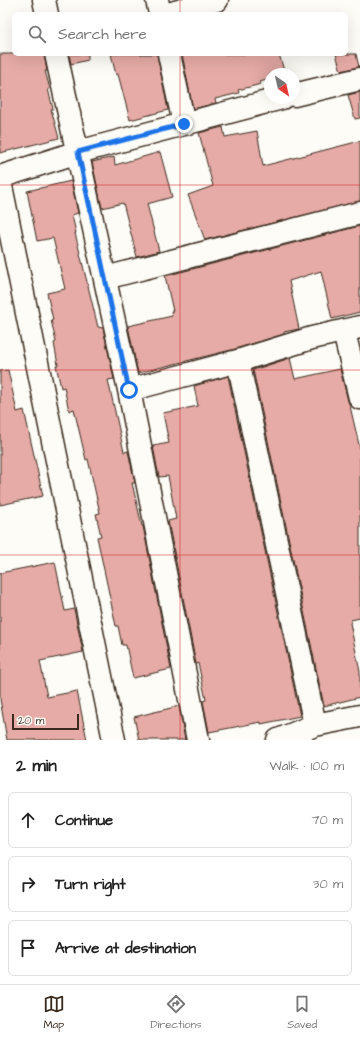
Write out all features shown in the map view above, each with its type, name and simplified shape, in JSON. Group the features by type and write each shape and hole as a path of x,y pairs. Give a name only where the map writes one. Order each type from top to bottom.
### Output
{"street":[{"path":"44,0 47,12"},
{"path":"157,0 160,12"},
{"path":"175,12 217,0"},
{"path":"56,56 129,390 198,740"},
{"path":"169,56 184,124"},
{"path":"300,94 360,79"},
{"path":"0,177 78,152 264,103"},
{"path":"0,181 114,740"},
{"path":"105,278 360,213"},
{"path":"129,390 238,361 312,338 352,330 360,398"},
{"path":"238,361 315,725"},
{"path":"278,740 315,725 360,716"}],"building":[{"path":"0,54 12,54 12,56 44,56 47,71 45,71 53,109 51,109 59,138 0,153"},
{"path":"356,54 359,67 341,71 337,56"},
{"path":"69,56 88,56 88,60 71,64"},
{"path":"111,56 157,56 168,110 130,120 118,74 116,75"},
{"path":"182,56 280,56 283,68 264,68 264,81 260,82 261,84 238,90 239,93 215,99 216,103 193,109"},
{"path":"360,92 360,118 355,119 348,95"},
{"path":"223,127 225,137 257,131 263,166 360,141 360,201 205,240 188,195 213,186 199,133"},
{"path":"160,152 172,197 147,204 159,251 137,257 123,203 102,208 92,162 114,157 115,165"},
{"path":"71,181 78,213 72,215 75,233 98,327 103,328 114,379 108,380 124,452 128,451 135,483 132,483 143,526 171,669 133,678 126,645 122,645 118,626 116,626 97,537 101,536 96,514 100,513 88,459 86,460 74,409 69,411 64,387 61,388 56,365 58,365 54,343 56,342 47,293 65,289 53,238 37,241 27,191"},
{"path":"360,226 360,312 332,319 321,271 289,281 299,329 284,332 284,334 235,349 138,373 128,326 172,316 171,311 173,311 165,276"},
{"path":"290,358 295,379 340,369 360,449 360,618 351,620 350,623 360,672 360,697 324,706 253,370"},
{"path":"8,370 17,412 24,410 43,496 0,505 0,371"},
{"path":"228,376 300,716 209,732 203,701 206,700 198,663 196,664 168,521 176,519 168,476 159,477 153,446 169,443 163,413 198,406 194,386"},
{"path":"55,562 65,611 74,609 83,652 40,661 47,697 77,691 87,740 7,740 0,699 0,573"},
{"path":"179,706 185,740 139,740 134,717"}],"route":[{"path":"129,390 78,152 184,124"}]}
